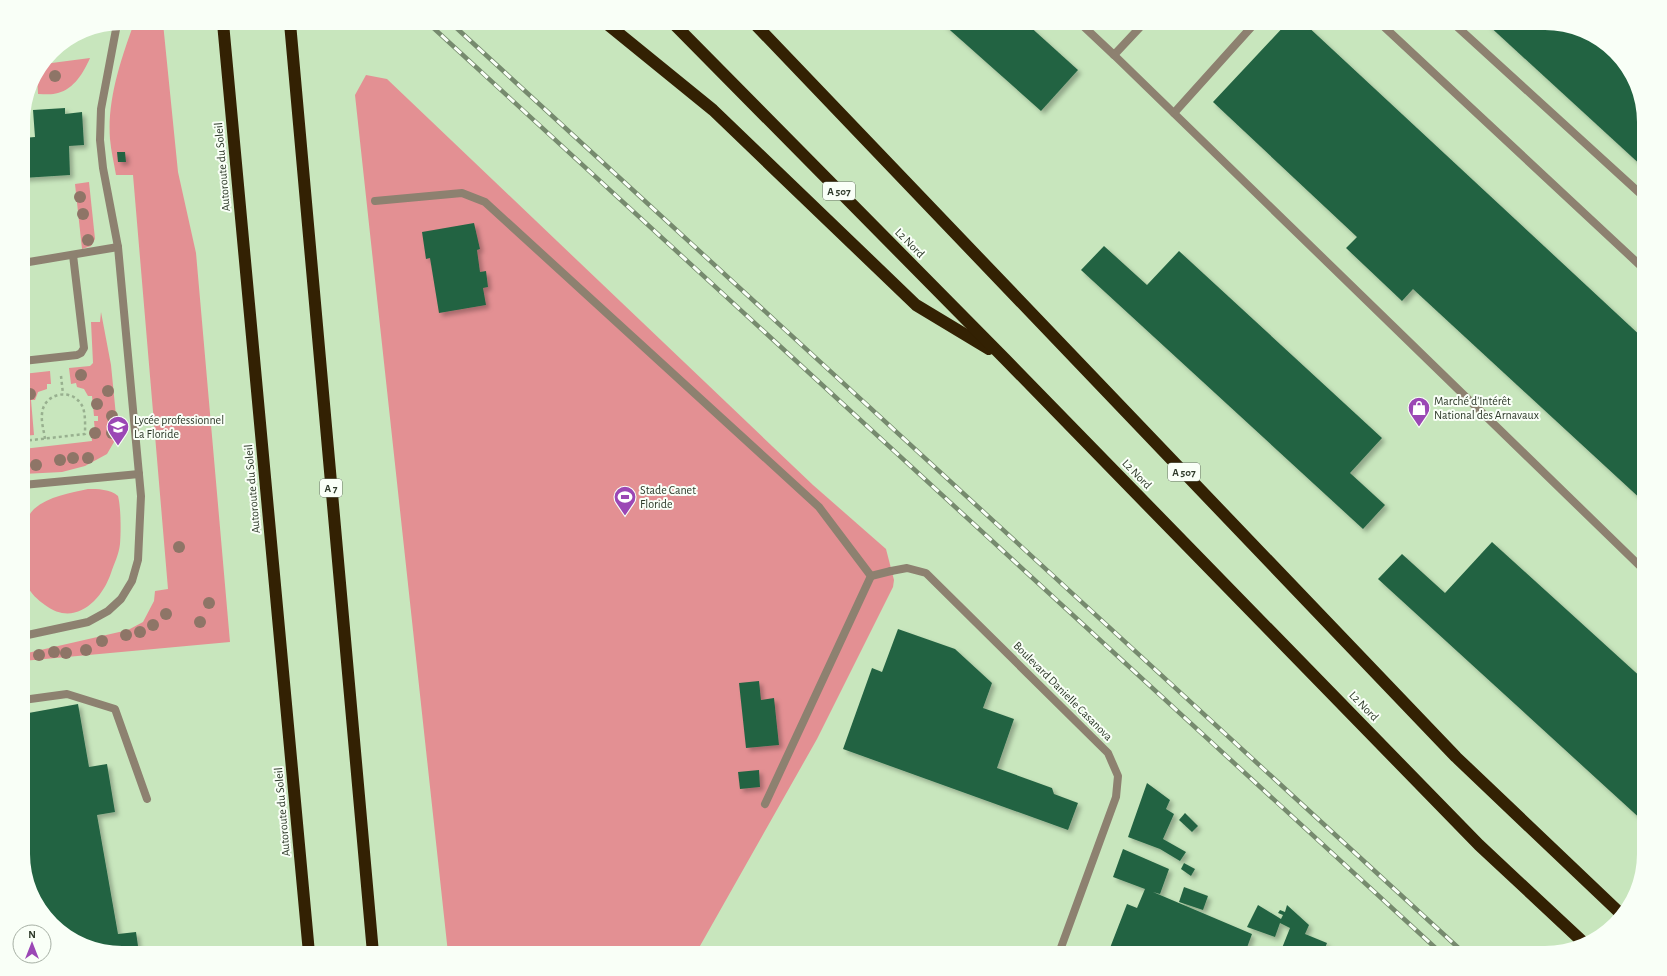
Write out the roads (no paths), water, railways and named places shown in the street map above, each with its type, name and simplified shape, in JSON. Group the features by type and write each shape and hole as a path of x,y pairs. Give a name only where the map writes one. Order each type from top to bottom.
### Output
{"highway":[{"name":"Autoroute du Soleil","path":"223,30 308,946"},
{"name":"A 7","path":"291,30 372,946"},
{"path":"615,30 713,110 916,305 1005,359"},
{"name":"L2 Nord","path":"680,30 1005,359 1479,844 1580,939"},
{"name":"A 507","path":"761,30 1456,757 1617,911"}],"street":[{"path":"1087,30 1637,563"},
{"path":"1114,55 1137,30"},
{"path":"1174,113 1249,30"},
{"path":"1388,30 1637,262"},
{"path":"1461,30 1637,191"},
{"path":"30,634 88,622 108,610 121,599 132,581 138,560 141,496 118,247 103,168 100,140 101,109 116,31"},
{"path":"375,201 462,193 485,202 818,507 871,576 765,804"},
{"path":"30,262 118,247"},
{"path":"30,360 77,355 84,348 73,255"},
{"path":"30,484 139,474"},
{"name":"Boulevard Danielle Casanova","path":"871,576 906,568 926,573 1108,753 1118,776 1116,796 1061,946"},
{"path":"30,699 66,694 115,709 147,799"}],"railway":[{"path":"436,30 1433,946"},
{"path":"459,30 1456,946"}],"place":[{"name":"Marché d'Intérêt National des Arnavaux","path":"1419,428"},
{"name":"Lycée professionnel La Floride","path":"118,446"},
{"name":"Stade Canet Floride","path":"625,516"}]}
